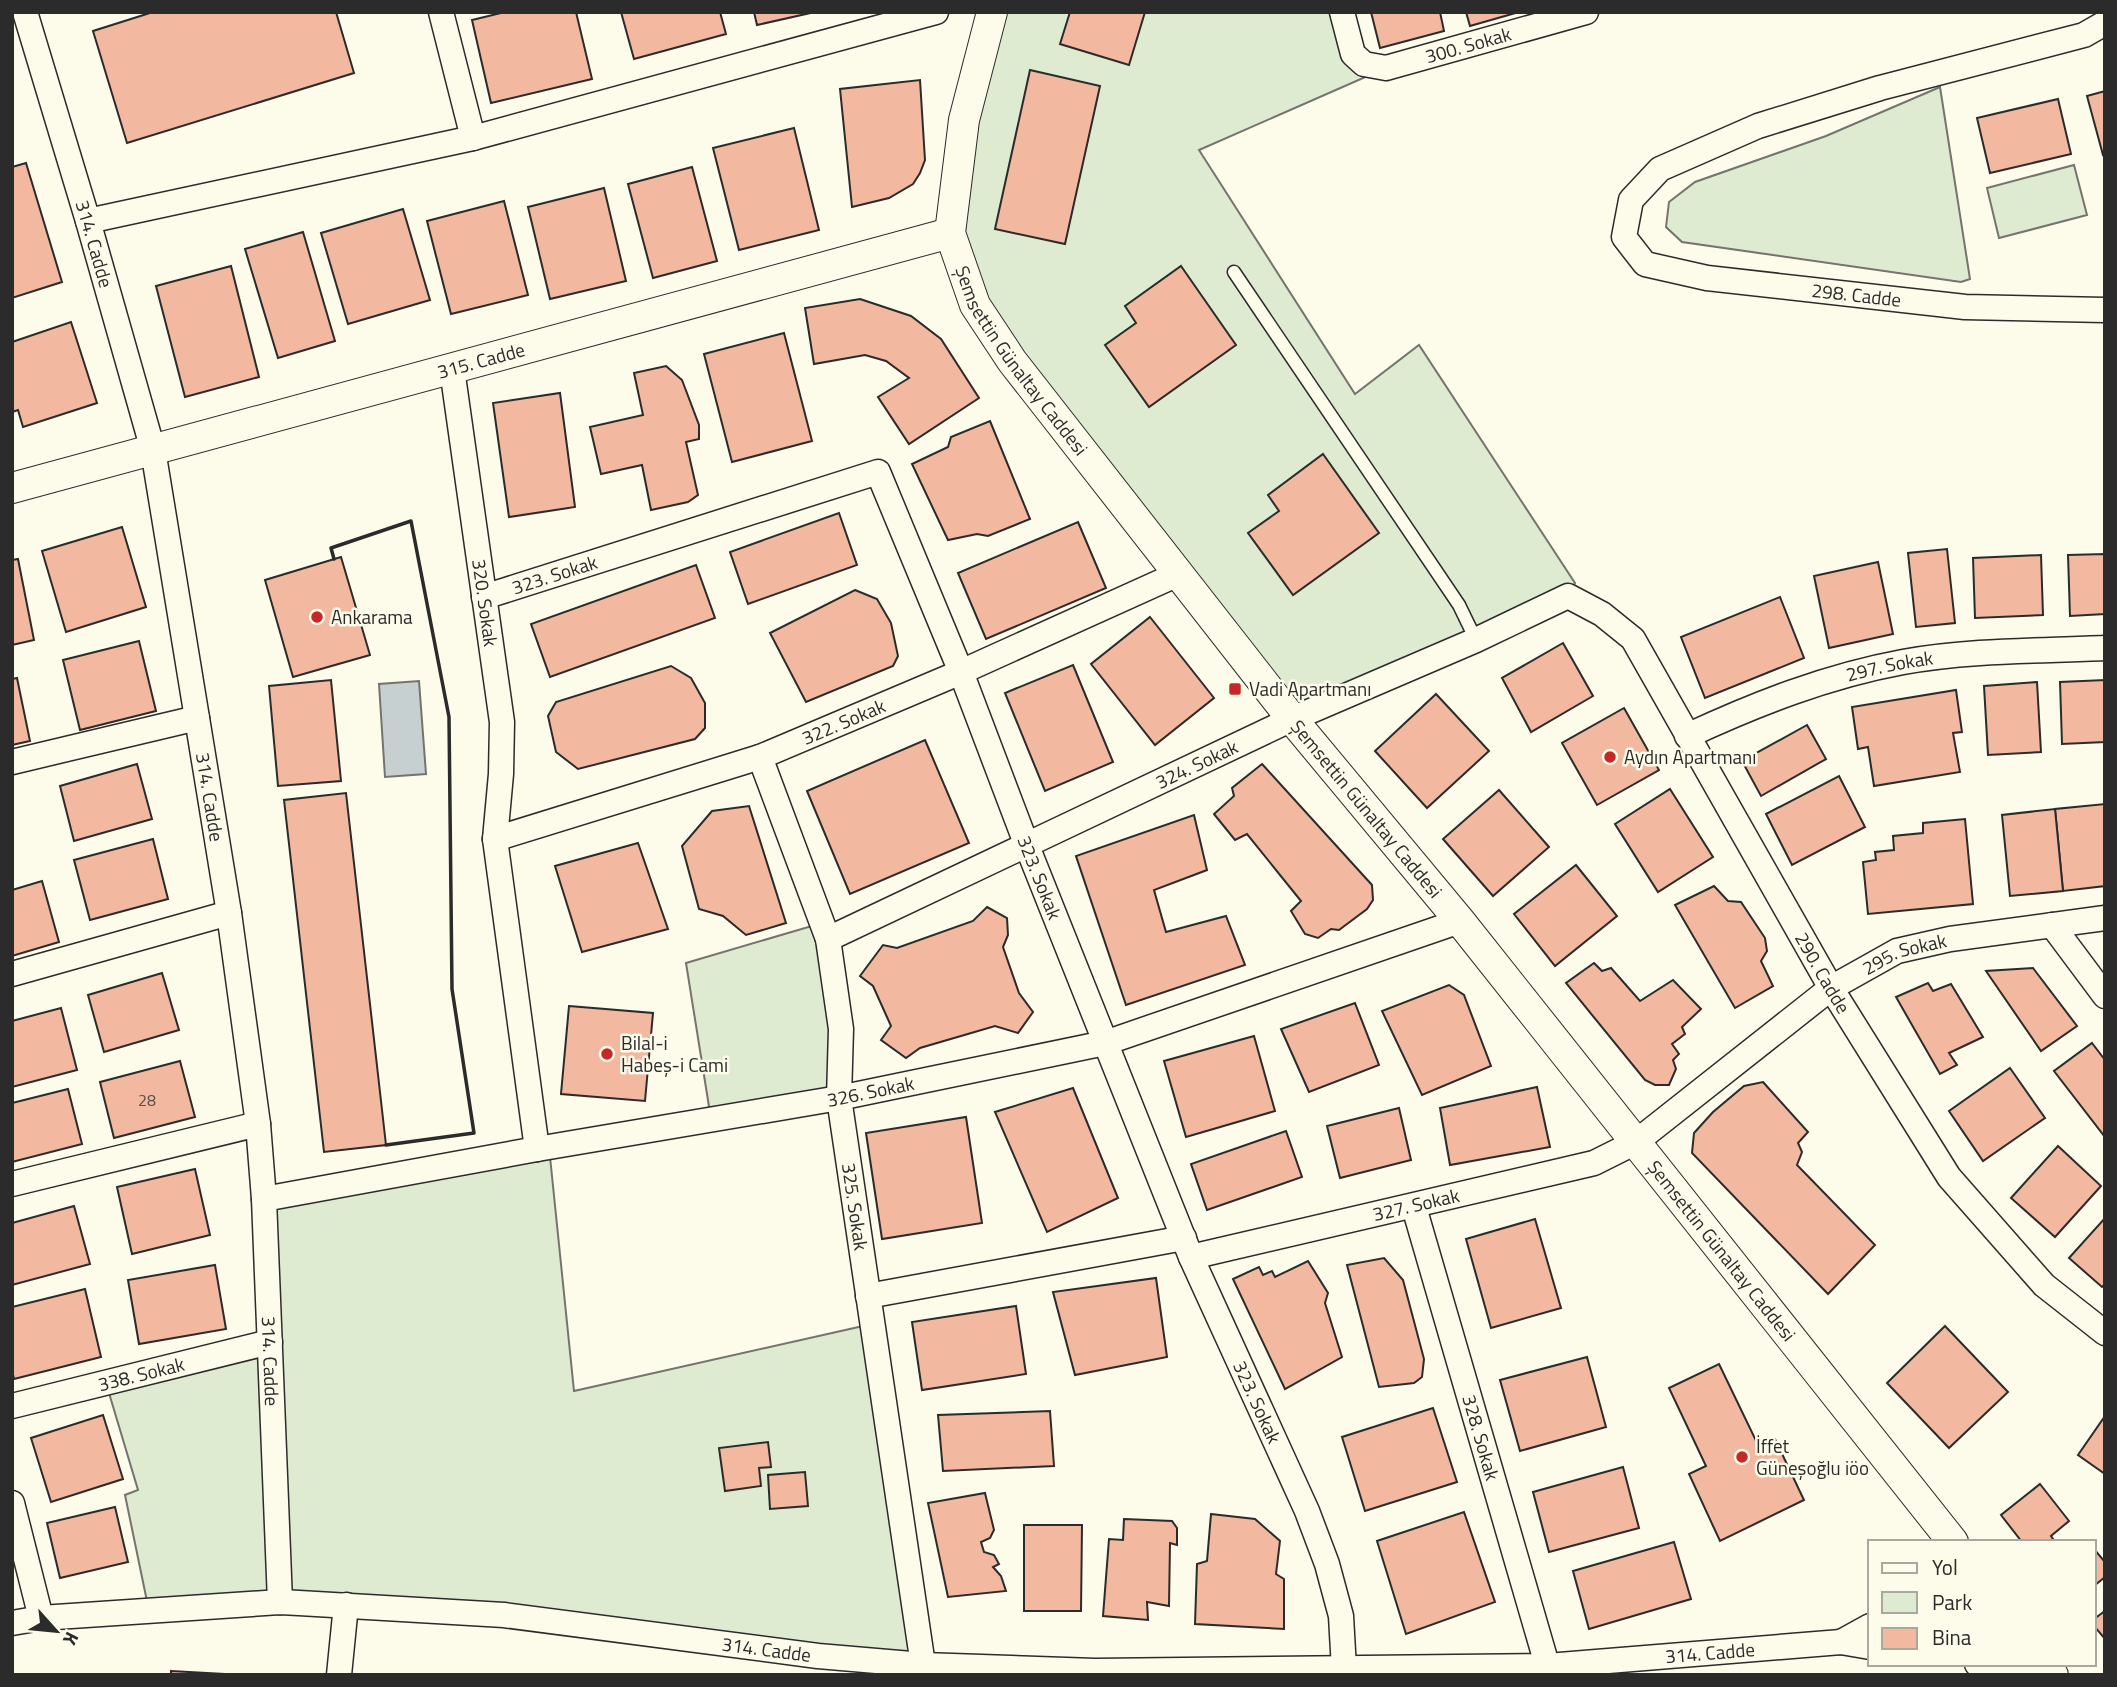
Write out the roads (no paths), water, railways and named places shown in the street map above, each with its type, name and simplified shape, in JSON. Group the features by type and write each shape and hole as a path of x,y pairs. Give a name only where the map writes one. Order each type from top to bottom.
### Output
{"street":[{"name":"314. Cadde","path":"25,12 153,450 229,913 258,1124 264,1199 280,1602"},
{"path":"441,12 473,138"},
{"path":"88,221 473,138 936,12"},
{"name":"Şemsettin Günaltay Caddesi","path":"992,12 964,120 950,233 975,305 1012,361 1292,719 1460,921 1951,1540"},
{"name":"300. Sokak","path":"1342,12 1353,54 1364,64 1385,68 1586,12"},
{"name":"298. Cadde","path":"2105,23 2084,35 1880,88 1758,126 1709,147 1660,169 1631,200 1624,237 1644,264 1707,278 1965,307 2105,310"},
{"name":"315. Cadde","path":"12,488 950,233"},
{"name":"320. Sokak","path":"452,369 502,722 501,774 495,839 537,1149"},
{"name":"323. Sokak","path":"484,597 878,472 961,672 1027,846 1187,1248 1307,1511 1327,1564 1341,1616 1343,1668"},
{"name":"322. Sokak","path":"495,839 760,757 961,672 1178,574"},
{"name":"324. Sokak","path":"828,939 1292,719 1476,640 1568,596"},
{"name":"290. Cadde","path":"1568,596 1602,614 1633,639 1831,988 1949,1177 2044,1285 2105,1333"},
{"name":"297. Sokak","path":"1687,736 1750,707 1837,677 1903,662 1962,654 2105,648"},
{"path":"12,762 197,718"},
{"name":"325. Sokak","path":"760,757 828,939 841,1029 839,1098 923,1665"},
{"path":"12,974 229,913"},
{"name":"295. Sokak","path":"1636,1142 1831,988 1897,951 1950,939 2105,918"},
{"name":"326. Sokak","path":"264,1199 839,1098 1105,1043 1460,921"},
{"path":"2052,925 2105,996"},
{"path":"12,1184 258,1124"},
{"name":"327. Sokak","path":"868,1296 1187,1248 1414,1207 1594,1163 1636,1142"},
{"name":"328. Sokak","path":"1414,1207 1548,1670"},
{"name":"338. Sokak","path":"12,1406 270,1342"},
{"path":"12,1503 41,1618"},
{"name":"314. Cadde","path":"12,1623 41,1618 280,1602 346,1605 504,1615 814,1666 923,1665 1095,1673 1343,1668 1548,1670 1842,1642"},
{"path":"339,1675 346,1605"},
{"path":"1842,1642 1868,1627"},
{"path":"1842,1642 1868,1647"},
{"path":"1988,1666 2040,1675"}],"lane":[{"path":"1234,272 1459,605 1476,640"}],"place":[{"name":"Ankarama","path":"317,617"},
{"name":"Vadi Apartmanı","path":"1235,689"},
{"name":"Aydın Apartmanı","path":"1610,757"},
{"name":"Bilal-i Habeş-i Cami","path":"607,1054"},
{"name":"İffet Güneşoğlu iöo","path":"1742,1457"}]}
